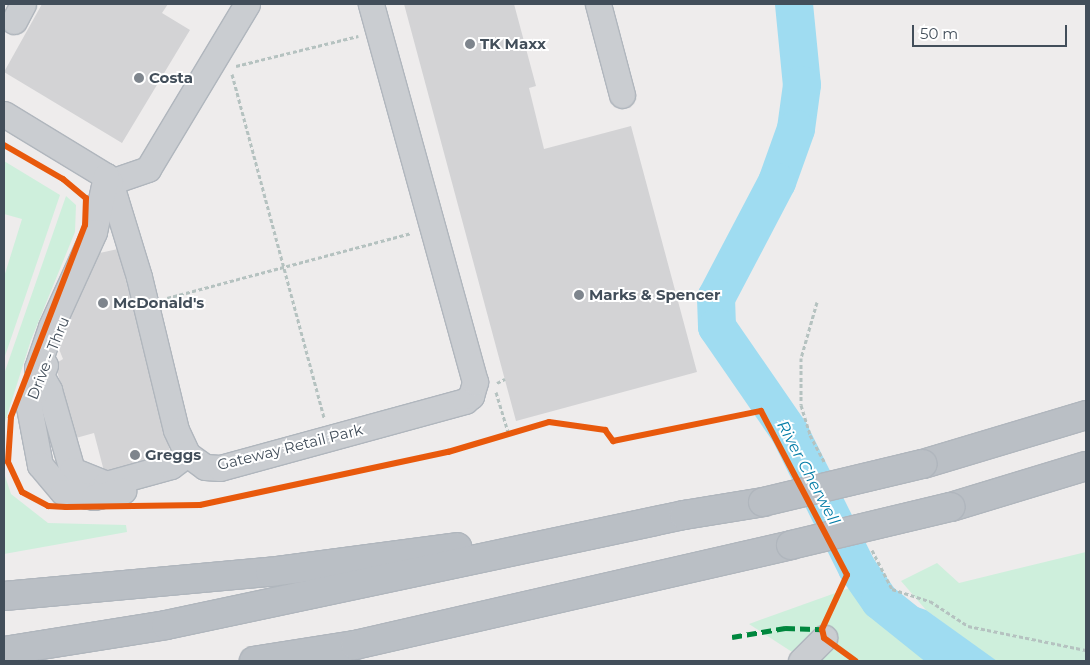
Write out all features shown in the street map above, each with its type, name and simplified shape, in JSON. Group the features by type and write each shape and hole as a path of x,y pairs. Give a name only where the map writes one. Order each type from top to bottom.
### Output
{"highway":[{"path":"4,596 270,572 684,515 763,502 923,464 1086,415"},
{"path":"254,661 356,645 791,546 951,507 1086,466"},
{"path":"4,650 166,625 684,515"},
{"path":"317,661 356,645"}],"street":[{"path":"108,179 148,170 247,4"},
{"name":"Gateway Retail Park","path":"191,457 205,467 220,468 465,402 471,396 475,382 371,4"},
{"path":"598,4 622,95"},
{"path":"4,114 108,179 145,304 176,430 191,457 171,466 106,484 72,470 50,390 41,376"},
{"name":"Drive - Thru","path":"108,179 97,222 86,251 83,270 29,407 40,465 63,492 94,497 174,481 186,475 191,457"},
{"path":"801,661 824,638"}],"path":[{"path":"330,438 230,68 379,31"},
{"path":"145,304 432,228"},
{"path":"505,380 494,384 509,435"},
{"path":"500,437 517,432"}],"green space":[{"path":"4,161 60,195 5,356 4,277 22,219 4,214"},
{"path":"66,196 76,205 75,232 31,340 4,425 4,374"},
{"path":"4,473 11,494 48,523 126,525 127,532 4,554"},
{"path":"1086,552 1086,661 995,661 926,610 901,581 937,563 959,583"},
{"path":"855,586 937,661 806,661 749,624"}],"water":[{"path":"855,586 926,610 997,661 941,661"}],"building":[{"path":"42,4 168,4 162,13 190,30 122,143 4,72"},
{"name":"Marks & Spencer","path":"404,4 514,4 536,86 529,88 544,149 631,126 697,372 516,421"},
{"path":"118,249 171,455 105,475 94,433 76,438 55,364 63,359 57,344 95,254"}],"waterway":[{"name":"River Cherwell","path":"794,4 802,85 796,129 777,182 716,298 717,327 790,433 857,568 880,601 955,661"}],"marked path":[{"path":"732,637 785,628 822,629"}],"cycle path":[{"path":"4,145 63,179 86,198 85,225 11,417 8,462 22,492 48,506 200,505 448,452 549,422 605,430 613,441 761,411 847,575 822,629 824,638 856,661"}],"place":[{"name":"TK Maxx","path":"470,44"},
{"name":"Costa","path":"139,78"},
{"name":"Marks & Spencer","path":"579,295"},
{"name":"McDonald's","path":"103,303"},
{"name":"Greggs","path":"135,455"}]}
